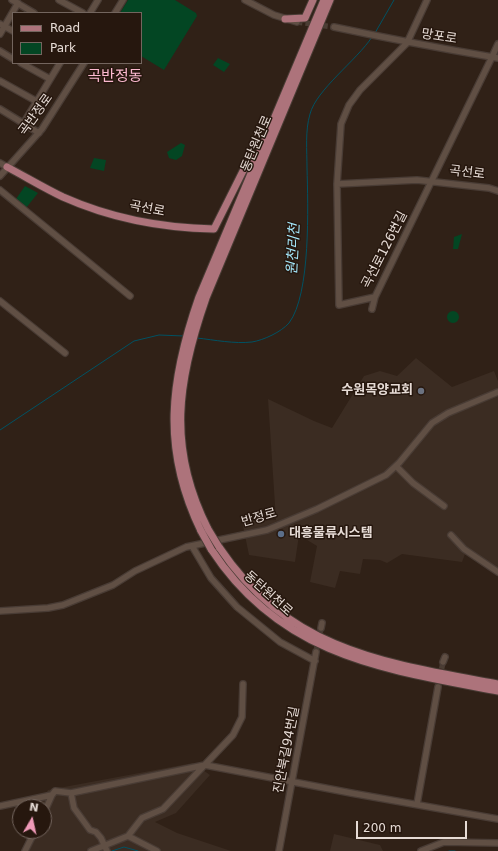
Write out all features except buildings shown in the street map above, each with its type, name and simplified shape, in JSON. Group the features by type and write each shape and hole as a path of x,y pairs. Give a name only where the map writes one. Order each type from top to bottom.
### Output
{"main road":[{"path":"285,19 305,18 314,0"},
{"path":"306,49 320,0"},
{"name":"동탄원천로","path":"324,0 306,49 202,297 195,330 181,372 180,411 182,446 196,501 211,548 237,584 262,608 291,629 322,647 355,660 399,672 498,691"},
{"name":"동탄원천로","path":"237,214 257,155 330,0"},
{"path":"306,49 333,0"},
{"name":"곡선로","path":"7,167 64,197 115,215 180,228 214,229 245,167 257,155"},
{"name":"동탄원천로","path":"205,530 240,575 269,604 301,627 330,642 379,659 498,684"}],"street":[{"path":"12,0 32,12"},
{"path":"60,0 81,12"},
{"path":"91,12 98,0"},
{"path":"116,12 123,0"},
{"path":"245,0 274,15 297,22"},
{"path":"337,184 341,124 349,105 360,90 407,42 427,0"},
{"path":"0,34 2,25 18,3"},
{"path":"2,25 12,30"},
{"name":"망포로","path":"334,27 382,38 495,57"},
{"name":"곡선로126번길","path":"337,184 339,305 375,297 495,57 498,44"},
{"path":"0,51 12,58"},
{"path":"23,64 50,80"},
{"path":"23,124 59,64"},
{"name":"곡반정로","path":"0,176 39,133 83,64"},
{"path":"0,81 36,101"},
{"path":"0,109 39,133"},
{"name":"곡선로","path":"0,163 7,167"},
{"name":"곡선로","path":"337,184 432,181 498,191"},
{"path":"0,190 130,296"},
{"path":"372,308 375,297"},
{"path":"0,301 65,353"},
{"name":"반정로","path":"0,611 48,608 63,605 113,585 164,556 192,546 266,530 286,522 386,475 396,466 432,423 448,413 498,392"},
{"path":"396,466 412,483 444,506"},
{"path":"451,535 464,549 498,572"},
{"path":"192,546 211,578 237,607 280,642 315,661"},
{"name":"진안북길94번길","path":"279,851 316,652"},
{"path":"91,851 106,847 128,836 142,818 163,809 233,736 242,717 243,684"},
{"path":"417,804 438,687"},
{"path":"50,799 55,791 71,793 205,765 498,819"},
{"path":"71,793 74,808 90,830 96,832 106,847"},
{"path":"0,806 52,795"},
{"path":"128,836 156,851"},
{"path":"25,851 31,839"},
{"path":"421,851 444,842 498,843"}],"shaded area":[{"path":"416,358 452,387 494,371 498,381 498,571 465,554 462,562 402,554 387,563 380,560 363,559 360,574 340,571 335,588 310,582 317,546 299,535 295,562 249,555 242,521 276,520 268,399 332,428 364,376 380,371 397,376"},
{"path":"193,763 210,775 176,813 155,822 177,833 231,851 21,851 26,839 52,839 52,799 44,799 48,790"},
{"path":"334,834 380,845 383,851 330,851"}],"green space":[{"path":"128,0 175,0 196,13 197,16 164,70 142,57 142,12 121,12"},
{"path":"218,58 230,64 224,72 213,65"},
{"path":"181,143 185,145 182,156 176,160 169,158 167,152"},
{"path":"94,158 106,160 104,171 90,168"},
{"path":"25,186 38,193 26,208 16,199"},
{"path":"462,234 458,249 453,249 454,237"},
{"path":"455,311 458,312 458,322 451,323 448,322 447,315 448,312"}],"waterway":[{"name":"원천리천","path":"375,33 394,0"},
{"name":"원천리천","path":"197,338 231,342 252,342 272,335 289,323 296,310 305,271 308,226 308,120 320,95 372,37"},
{"name":"원천리천","path":"0,430 134,341 159,335 184,336"},
{"path":"112,851 124,847 138,851"},
{"path":"449,851 455,851"}],"tunnel":[{"path":"297,22 334,27"},
{"path":"316,652 321,628"},
{"path":"440,677 443,662"}],"place":[{"name":"수원목양교회","path":"421,391"},
{"name":"대흥물류시스템","path":"281,534"}],"district":[{"name":"곡반정동","path":"115,77"}]}
